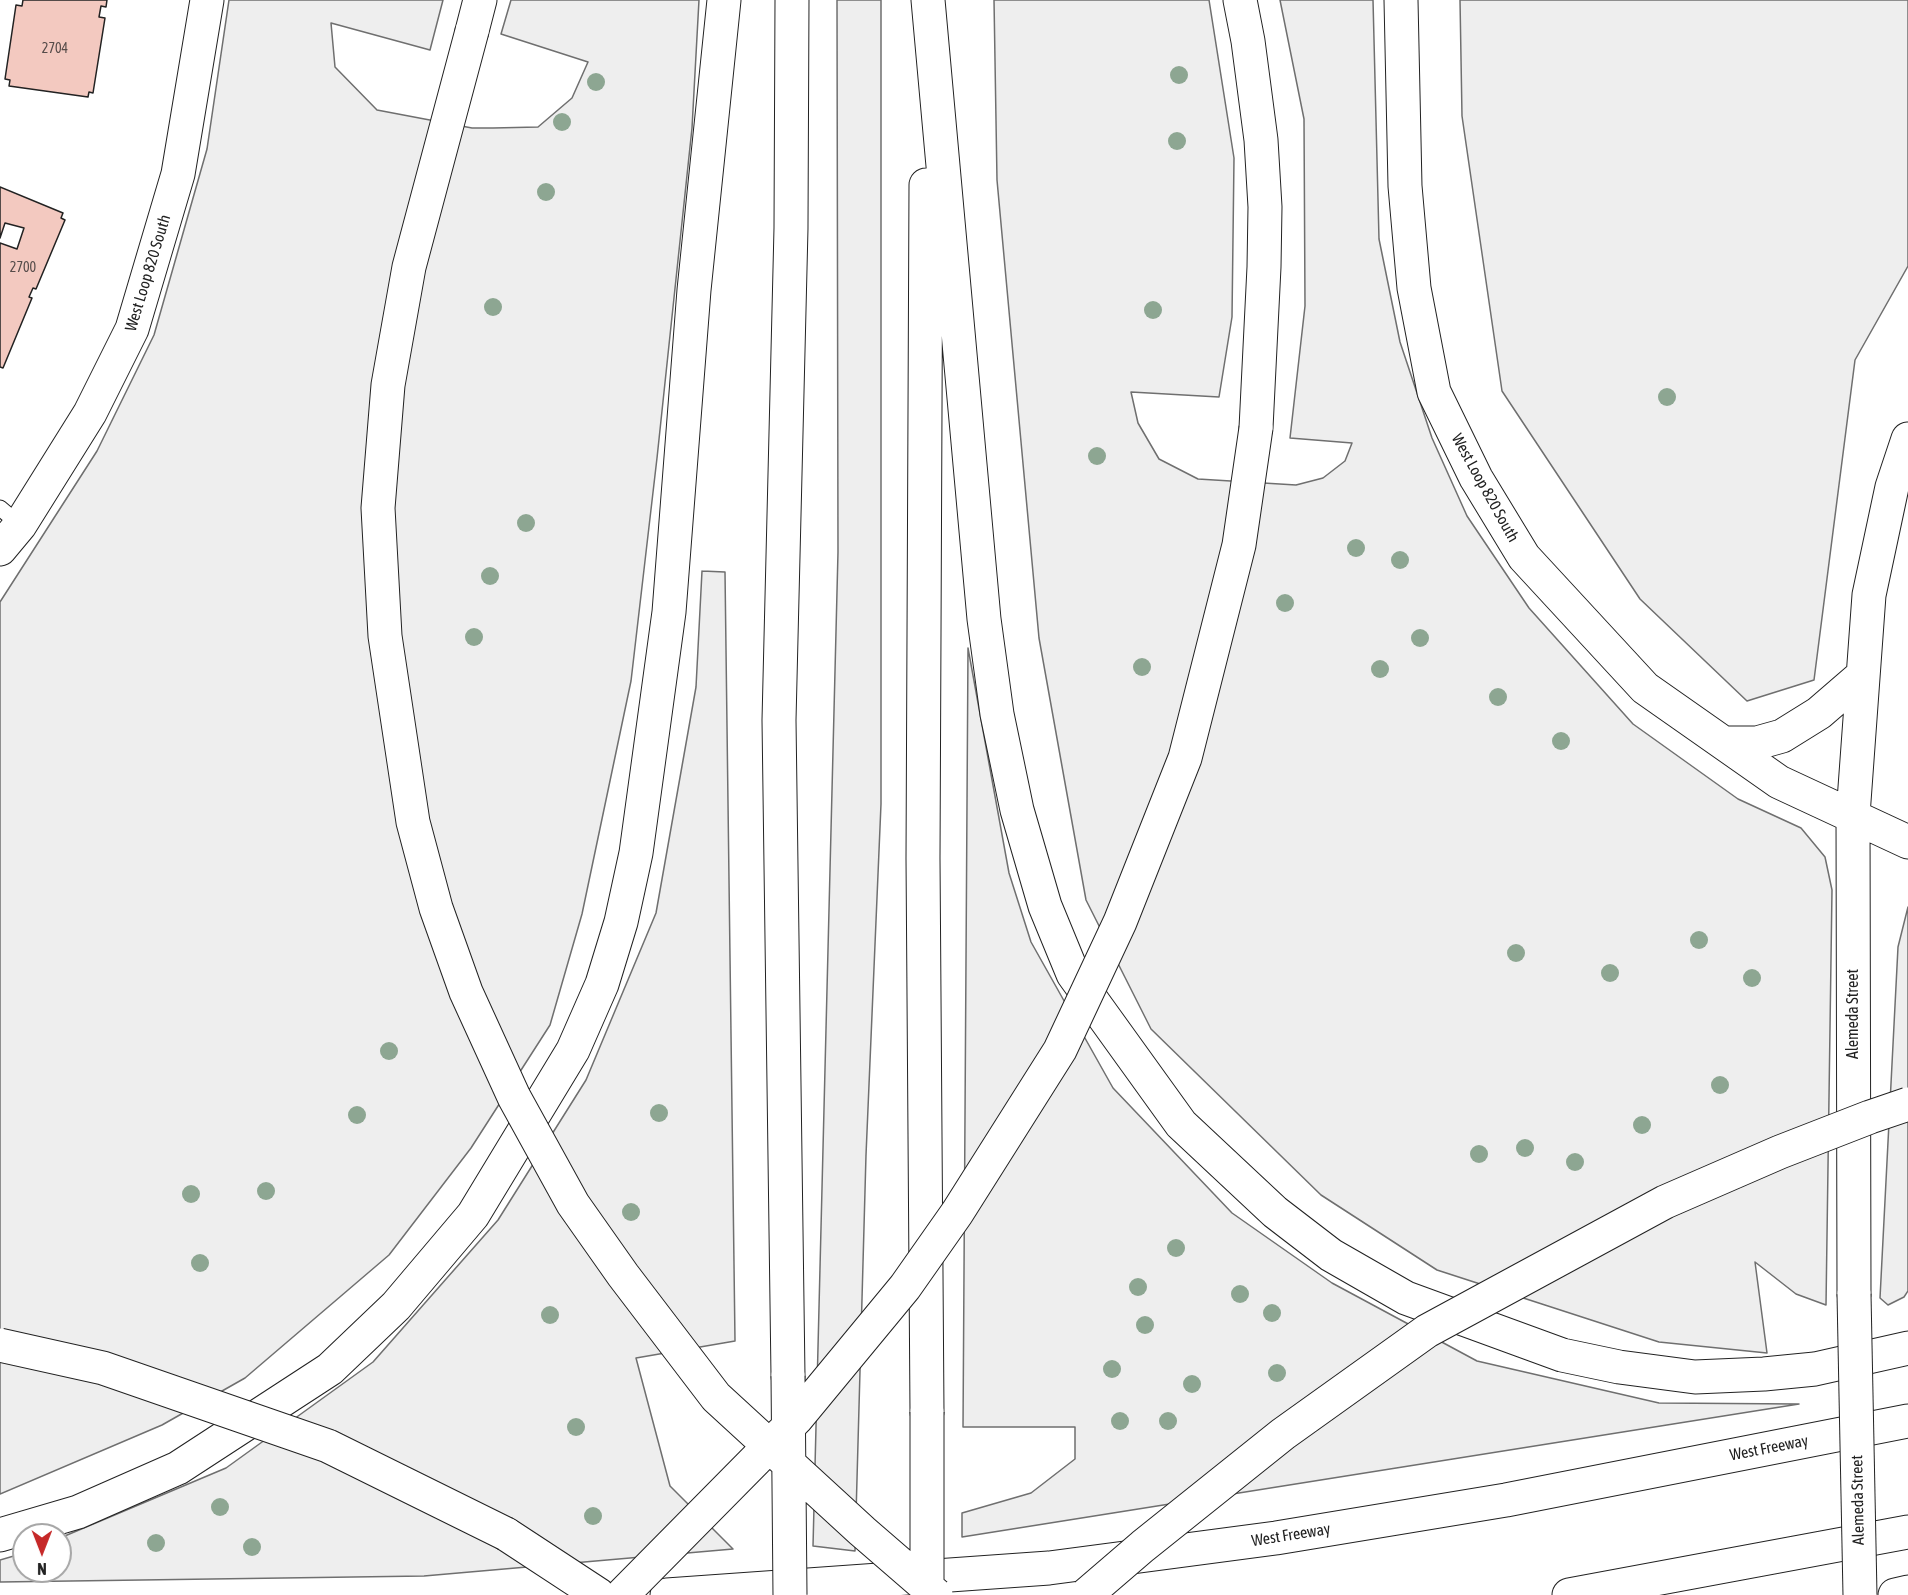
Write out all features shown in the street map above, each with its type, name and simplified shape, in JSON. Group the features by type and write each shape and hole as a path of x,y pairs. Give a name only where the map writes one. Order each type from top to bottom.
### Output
{"main road":[{"name":"West Loop 820 South","path":"7,527 90,412 132,329 178,174 207,0"},
{"path":"0,1535 78,1512 178,1468 330,1369 396,1306 473,1215 573,1050 602,984 621,922 636,853 669,612 694,290 724,0"},
{"path":"790,1595 779,720 791,228 792,0"},
{"path":"928,0 984,618 997,714 1017,810 1045,906 1073,974 1181,1124 1275,1212 1331,1255 1406,1298 1562,1355 1618,1367 1695,1377 1815,1369 1908,1348"},
{"path":"927,1595 923,870 928,0"},
{"path":"622,1595 796,1419 906,1287 957,1214 1060,1050 1120,922 1185,758 1239,545 1256,428 1265,207 1261,140 1248,41 1240,0"},
{"name":"West Loop 820 South","path":"1401,0 1406,186 1414,288 1434,392 1476,478 1524,557 1645,688 1779,782 1853,815"},
{"path":"476,15 409,267 388,385 378,508 385,636 413,822 436,908 466,992 513,1098 573,1204 623,1275 716,1397 862,1531 936,1595"},
{"name":"Alemeda Street","path":"1860,1595 1854,1294 1853,815 1869,595 1892,487 1908,439"},
{"path":"1724,743 1756,743 1782,736 1819,713 1863,675"},
{"path":"1853,815 1908,842"},
{"path":"1086,1595 1143,1545 1283,1434 1427,1331 1665,1202 1780,1152 1908,1104"},
{"path":"0,1346 104,1368 327,1446 506,1534 599,1595"},
{"name":"West Freeway","path":"667,1595 1049,1568 1276,1538 1506,1500 1908,1421"},
{"path":"1569,1595 1908,1532"},
{"path":"1895,1595 1908,1592"}],"shaded area":[{"path":"229,0 443,0 430,50 331,23 335,67 377,110 472,128 493,128 538,127 572,98 588,62 501,34 511,0 699,0 692,128 631,681 582,914 550,1025 471,1148 389,1255 245,1378 162,1425 0,1494 0,602 97,451 154,335 207,149"},
{"path":"837,0 881,0 881,804 866,1155 855,1551 813,1546 838,552"},
{"path":"994,0 1209,0 1234,158 1232,317 1219,397 1131,392 1138,423 1159,459 1198,479 1296,485 1323,478 1345,461 1352,443 1290,438 1305,306 1304,119 1280,0 1373,0 1379,239 1400,342 1432,438 1467,516 1529,608 1633,724 1738,799 1801,828 1825,857 1832,890 1826,1305 1796,1294 1755,1262 1767,1353 1659,1342 1437,1270 1321,1195 1151,1029 1086,900 1039,638 997,180"},
{"path":"1460,0 1908,0 1908,266 1855,360 1814,680 1747,701 1640,599 1502,391 1462,116"},
{"path":"702,571 725,572 735,1341 636,1358 670,1486 733,1549 424,1576 72,1581 72,1533 226,1468 373,1362 498,1220 586,1080 656,913 696,687"},
{"path":"968,648 1009,873 1031,942 1113,1088 1232,1213 1332,1283 1477,1361 1659,1403 1799,1404 962,1537 962,1513 1031,1493 1075,1459 1075,1427 963,1427"},
{"path":"1908,907 1908,1291 1904,1297 1888,1305 1880,1298 1898,947"},
{"path":"12,1556 12,1582 0,1582 0,1560"}],"building":[{"path":"23,0 107,0 106,7 101,6 99,17 105,18 93,93 89,92 88,97 9,86 10,80 5,79 16,5 22,6"},
{"path":"0,187 63,213 61,218 65,220 36,289 33,288 29,297 32,298 3,368 0,367 0,243 17,249 24,228 5,223 0,238"}]}
